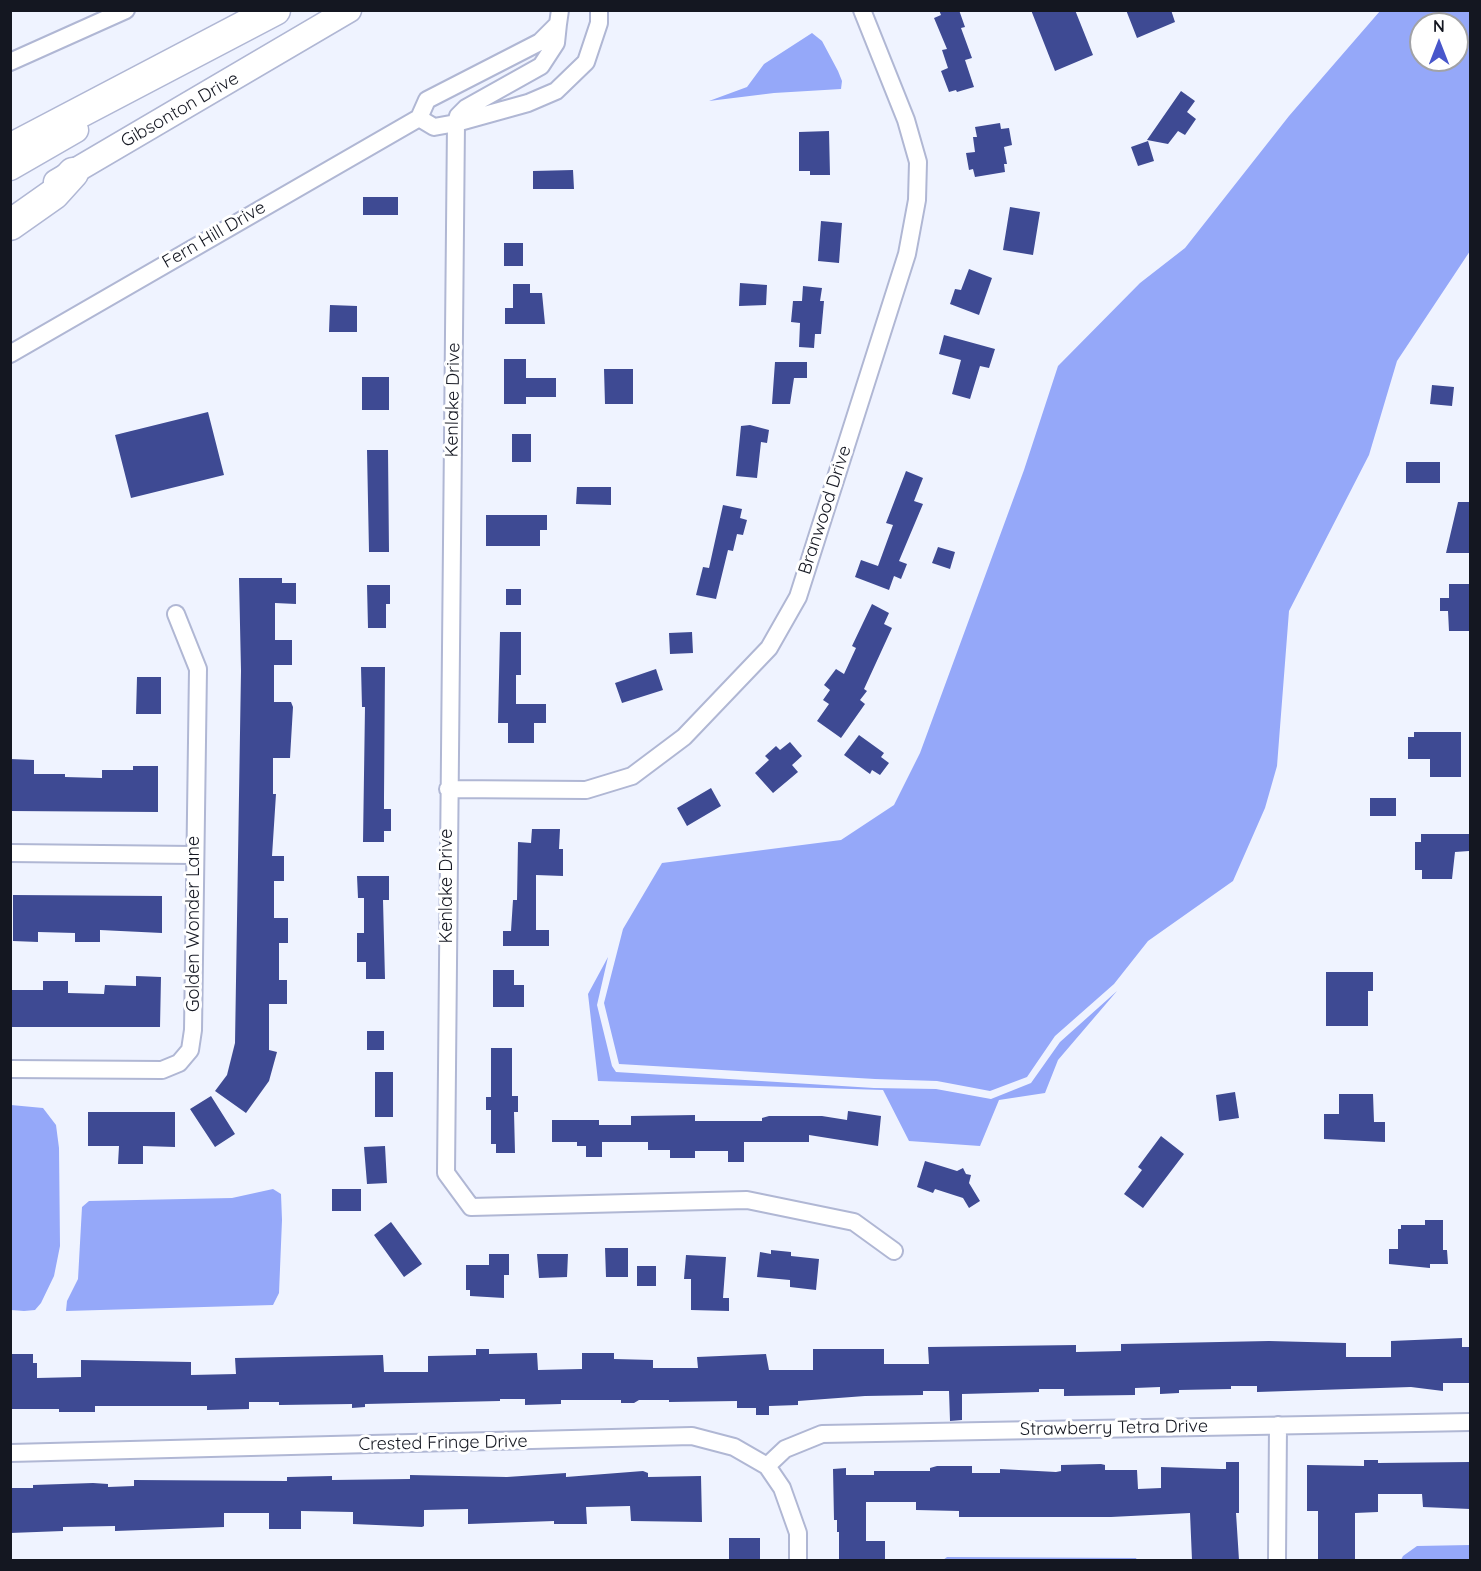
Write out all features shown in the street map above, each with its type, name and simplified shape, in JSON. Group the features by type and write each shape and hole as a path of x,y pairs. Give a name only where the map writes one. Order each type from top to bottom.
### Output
{"highway":[{"path":"10,149 275,10"},
{"path":"10,225 54,194 73,172"}],"main road":[{"name":"Gibsonton Drive","path":"10,168 280,10"},
{"name":"Gibsonton Drive","path":"10,209 350,10"}],"street":[{"path":"10,62 126,10"},
{"path":"419,118 434,127 456,123 528,103 556,91 586,62 599,23 599,10"},
{"name":"Branwood Drive","path":"448,789 586,790 632,776 684,737 769,648 798,597 907,254 917,200 918,162 906,120 862,10"},
{"path":"456,123 458,116 466,108 541,66 556,43 559,17"},
{"name":"Fern Hill Drive","path":"10,354 419,118 427,100 540,42 559,17"},
{"name":"Kenlake Drive","path":"456,123 446,1173 471,1207 747,1200 854,1222 894,1251"},
{"name":"Golden Wonder Lane","path":"10,1070 162,1070 179,1063 190,1050 193,1030 193,855 198,669 176,615"},
{"path":"10,853 193,855"},
{"name":"Strawberry Tetra Drive","path":"767,1466 785,1449 822,1434 1470,1422"},
{"path":"1278,1425 1278,1560"},
{"name":"Crested Fringe Drive","path":"10,1453 692,1436 734,1447 767,1466 782,1488 798,1533 798,1560"}],"water":[{"path":"1380,11 1470,11 1470,251 1397,361 1369,455 1289,611 1277,766 1265,808 1233,881 1148,941 1114,984 1055,1036 1027,1077 990,1091 937,1081 619,1064 604,1003 623,929 662,863 841,840 894,805 920,753 1024,470 1058,366 1140,283 1185,248 1289,116"},
{"path":"812,33 822,41 838,71 842,81 841,89 774,93 709,101 747,87 764,64"},
{"path":"608,957 597,1005 612,1066 616,1072 874,1088 936,1089 991,1099 1031,1083 1060,1042 1117,991 1058,1060 1045,1093 999,1100 980,1146 909,1141 883,1090 598,1081 588,994"},
{"path":"11,1105 43,1108 56,1125 59,1148 60,1246 54,1276 41,1303 35,1310 24,1311 11,1310"},
{"path":"273,1189 281,1194 282,1220 279,1293 273,1305 66,1311 67,1301 78,1279 82,1207 89,1201 232,1198"},
{"path":"1470,1545 1470,1560 1401,1560 1417,1546"},
{"path":"947,1557 1136,1558 1137,1560 943,1560"}],"building":[{"path":"939,10 959,10 965,27 961,28 972,58 965,60 974,87 949,92 941,71 948,68 942,50 947,49 934,18 941,15"},
{"path":"1031,10 1075,10 1093,55 1055,71"},
{"path":"1126,10 1171,10 1175,22 1137,38"},
{"path":"1181,91 1195,101 1187,112 1196,119 1185,135 1178,131 1168,144 1147,140"},
{"path":"1000,123 1001,129 1009,128 1012,145 1004,147 1007,164 1004,164 1005,172 975,177 973,169 969,170 966,153 975,152 973,137 977,137 975,127"},
{"path":"829,131 830,175 810,175 810,171 799,171 799,132"},
{"path":"1148,141 1154,161 1138,166 1131,147"},
{"path":"573,170 574,189 533,189 533,171"},
{"path":"363,197 398,197 398,215 363,215"},
{"path":"1010,207 1040,212 1033,255 1003,250"},
{"path":"821,221 842,223 839,263 818,261"},
{"path":"504,243 523,243 523,266 504,266"},
{"path":"969,269 992,278 979,315 950,304 955,289 961,290"},
{"path":"740,283 767,285 766,305 739,306"},
{"path":"513,284 530,284 530,293 542,293 545,324 505,324 505,308 513,308"},
{"path":"803,286 822,288 820,301 824,301 821,334 815,334 814,348 799,347 800,323 791,322 793,301 802,301"},
{"path":"330,305 357,306 357,332 329,332"},
{"path":"944,335 995,349 989,368 980,366 970,399 952,394 961,360 939,354"},
{"path":"504,359 526,359 526,378 556,378 556,397 526,397 526,404 504,404"},
{"path":"775,362 807,362 807,378 794,378 790,404 772,404"},
{"path":"604,369 633,369 633,404 605,404"},
{"path":"362,377 389,377 389,410 362,410"},
{"path":"1432,385 1454,387 1452,406 1430,404"},
{"path":"208,412 224,475 131,498 115,435"},
{"path":"750,425 769,430 767,443 761,442 757,478 736,476 741,426"},
{"path":"512,434 531,434 531,462 512,462"},
{"path":"367,450 388,450 389,552 369,552"},
{"path":"1406,462 1440,462 1440,483 1406,483"},
{"path":"906,471 923,478 914,501 923,504 899,561 907,564 901,579 894,576 889,590 855,577 861,560 878,566 893,525 886,523"},
{"path":"577,487 611,487 611,505 576,504"},
{"path":"1458,502 1470,502 1470,553 1446,553"},
{"path":"723,505 742,509 740,518 747,520 743,535 737,534 733,551 728,550 716,599 696,595 703,567 709,568"},
{"path":"486,515 547,515 547,530 540,530 540,546 486,546"},
{"path":"938,547 955,552 950,569 932,563"},
{"path":"239,578 282,578 282,583 296,583 296,604 275,603 275,640 292,640 292,665 274,665 274,702 291,702 293,707 290,758 273,758 273,794 276,794 272,856 284,856 284,881 274,881 274,918 288,918 288,943 279,943 279,980 287,980 287,1004 269,1004 269,1050 277,1052 269,1081 246,1113 215,1091 227,1075 235,1043 241,671"},
{"path":"1449,584 1470,584 1470,631 1449,631 1448,611 1440,611 1440,598 1449,598"},
{"path":"367,585 390,585 390,604 386,604 386,628 368,628"},
{"path":"506,589 521,589 521,605 506,605"},
{"path":"872,604 889,613 884,624 892,628 864,689 867,691 860,700 865,704 841,738 817,721 829,704 823,700 830,690 824,685 836,669 844,674 856,648 852,646"},
{"path":"500,632 521,632 521,675 516,675 516,704 546,704 546,723 534,723 534,743 508,743 508,723 498,723"},
{"path":"692,632 693,653 670,654 669,633"},
{"path":"361,667 385,667 384,809 391,809 391,831 384,831 384,842 363,842 365,707 362,707"},
{"path":"656,669 663,690 622,703 615,683"},
{"path":"137,677 161,677 161,714 136,714"},
{"path":"1414,732 1461,732 1461,777 1430,777 1430,759 1408,759 1408,737 1414,737"},
{"path":"859,735 884,753 881,757 889,763 880,775 872,770 870,774 844,755"},
{"path":"790,742 802,756 792,765 798,772 773,793 755,773 769,760 765,756 776,746 780,750"},
{"path":"10,759 34,760 34,774 65,774 65,777 102,778 102,770 133,770 133,766 158,766 158,812 10,811"},
{"path":"711,788 721,806 687,826 677,808"},
{"path":"1370,798 1396,798 1396,816 1370,816"},
{"path":"532,829 560,829 559,849 563,849 563,876 536,875 536,930 549,930 549,946 503,946 503,931 511,931 513,900 517,900 518,842 531,843"},
{"path":"1421,834 1469,834 1469,851 1455,852 1452,879 1422,879 1422,870 1415,870 1415,842 1421,842"},
{"path":"357,876 389,876 389,900 383,900 385,979 366,979 366,962 357,962 357,933 364,933 364,898 358,898"},
{"path":"13,895 162,896 162,933 100,930 100,942 75,942 75,933 38,932 38,942 13,941"},
{"path":"493,970 514,970 514,985 524,985 524,1007 493,1007"},
{"path":"1326,972 1373,972 1373,991 1368,991 1368,1026 1326,1026"},
{"path":"136,976 161,977 160,1027 12,1027 12,990 43,990 43,981 68,981 68,993 104,994 105,985 136,986"},
{"path":"367,1031 384,1031 384,1050 367,1050"},
{"path":"491,1048 512,1048 512,1096 518,1096 518,1112 514,1112 515,1153 496,1153 496,1144 491,1144 491,1110 486,1110 486,1097 491,1097"},
{"path":"375,1072 393,1072 393,1117 375,1117"},
{"path":"1235,1092 1239,1118 1219,1121 1216,1095"},
{"path":"1339,1094 1373,1094 1374,1122 1385,1122 1385,1142 1324,1139 1324,1114 1339,1114"},
{"path":"211,1096 235,1134 215,1147 190,1109"},
{"path":"848,1111 881,1116 878,1146 809,1135 809,1142 744,1142 744,1162 728,1162 728,1151 695,1151 695,1158 670,1158 670,1150 648,1150 648,1142 602,1142 602,1157 586,1157 586,1146 577,1146 577,1142 552,1142 552,1120 599,1120 599,1125 631,1125 631,1116 695,1115 695,1121 762,1121 762,1118 769,1116 822,1116 847,1120"},
{"path":"88,1112 175,1112 175,1147 143,1146 143,1164 118,1164 119,1146 88,1146"},
{"path":"1161,1136 1184,1154 1143,1208 1124,1194 1142,1170 1138,1167"},
{"path":"385,1146 387,1183 367,1184 364,1147"},
{"path":"925,1161 957,1171 963,1168 966,1174 971,1175 969,1183 980,1201 969,1208 963,1198 935,1189 933,1193 917,1187"},
{"path":"332,1189 361,1189 361,1211 332,1211"},
{"path":"1425,1220 1443,1220 1443,1250 1447,1250 1448,1264 1430,1264 1430,1268 1389,1264 1389,1249 1398,1249 1398,1229 1401,1229 1401,1225 1425,1225"},
{"path":"391,1222 422,1264 404,1277 374,1235"},
{"path":"605,1248 628,1248 628,1277 606,1277"},
{"path":"771,1250 791,1252 791,1256 819,1259 816,1290 790,1287 790,1280 757,1277 760,1252 771,1254"},
{"path":"489,1254 509,1254 509,1275 504,1275 504,1298 470,1296 470,1290 466,1290 466,1265 489,1265"},
{"path":"537,1254 568,1254 567,1277 539,1278"},
{"path":"686,1255 726,1257 723,1298 729,1298 729,1311 691,1310 691,1279 684,1279"},
{"path":"637,1266 656,1266 656,1286 637,1286"},
{"path":"1462,1338 1462,1347 1470,1347 1470,1383 1443,1383 1443,1391 1411,1387 1257,1392 1257,1386 1231,1386 1231,1389 1179,1390 1179,1393 1160,1394 1160,1387 1135,1388 1135,1395 1064,1396 1064,1389 1039,1389 1039,1392 962,1394 962,1420 950,1421 949,1391 923,1391 923,1395 798,1401 798,1405 769,1406 769,1415 756,1415 756,1408 737,1408 737,1401 669,1402 669,1400 639,1400 634,1403 621,1403 621,1400 561,1400 561,1404 525,1405 525,1399 500,1399 500,1401 365,1404 365,1407 352,1408 352,1404 279,1405 279,1402 249,1402 249,1409 207,1410 207,1406 95,1406 95,1412 10,1409 11,1354 33,1354 33,1363 37,1363 37,1378 81,1377 81,1360 191,1362 191,1375 236,1374 235,1358 383,1355 384,1372 428,1372 428,1356 476,1355 476,1349 489,1349 489,1354 537,1353 538,1370 582,1369 582,1353 614,1353 614,1359 653,1360 653,1368 698,1368 697,1357 766,1354 769,1370 813,1370 813,1349 884,1349 884,1364 929,1364 928,1347 1076,1345 1076,1352 1121,1351 1121,1344 1269,1341 1346,1343 1346,1357 1391,1357 1391,1341"},
{"path":"1364,1460 1378,1460 1378,1463 1470,1462 1470,1509 1423,1507 1422,1494 1378,1494 1378,1512 1355,1513 1355,1560 1318,1560 1318,1511 1307,1511 1307,1465 1364,1466"},
{"path":"1226,1462 1239,1462 1239,1513 1236,1513 1239,1560 1192,1560 1190,1513 1111,1517 959,1517 959,1511 916,1510 916,1502 866,1502 866,1541 885,1541 885,1560 839,1560 839,1532 837,1532 837,1520 834,1520 833,1469 846,1468 846,1475 874,1475 874,1471 930,1471 930,1468 937,1466 972,1466 972,1473 1000,1473 1000,1469 1056,1472 1061,1471 1061,1465 1101,1464 1105,1465 1105,1470 1137,1470 1138,1489 1161,1488 1161,1467 1226,1469"},
{"path":"643,1471 648,1473 648,1477 701,1476 702,1522 631,1521 630,1506 586,1507 587,1524 554,1524 554,1521 468,1524 468,1509 424,1510 424,1526 422,1527 353,1524 353,1512 301,1511 301,1529 269,1529 269,1513 224,1513 224,1527 115,1531 115,1526 63,1527 63,1531 10,1533 10,1488 33,1488 33,1485 93,1483 108,1484 108,1487 134,1486 134,1480 287,1481 287,1477 332,1476 332,1480 410,1479 410,1475 507,1477 566,1473 566,1477"},
{"path":"729,1538 760,1538 760,1560 729,1560"}]}
